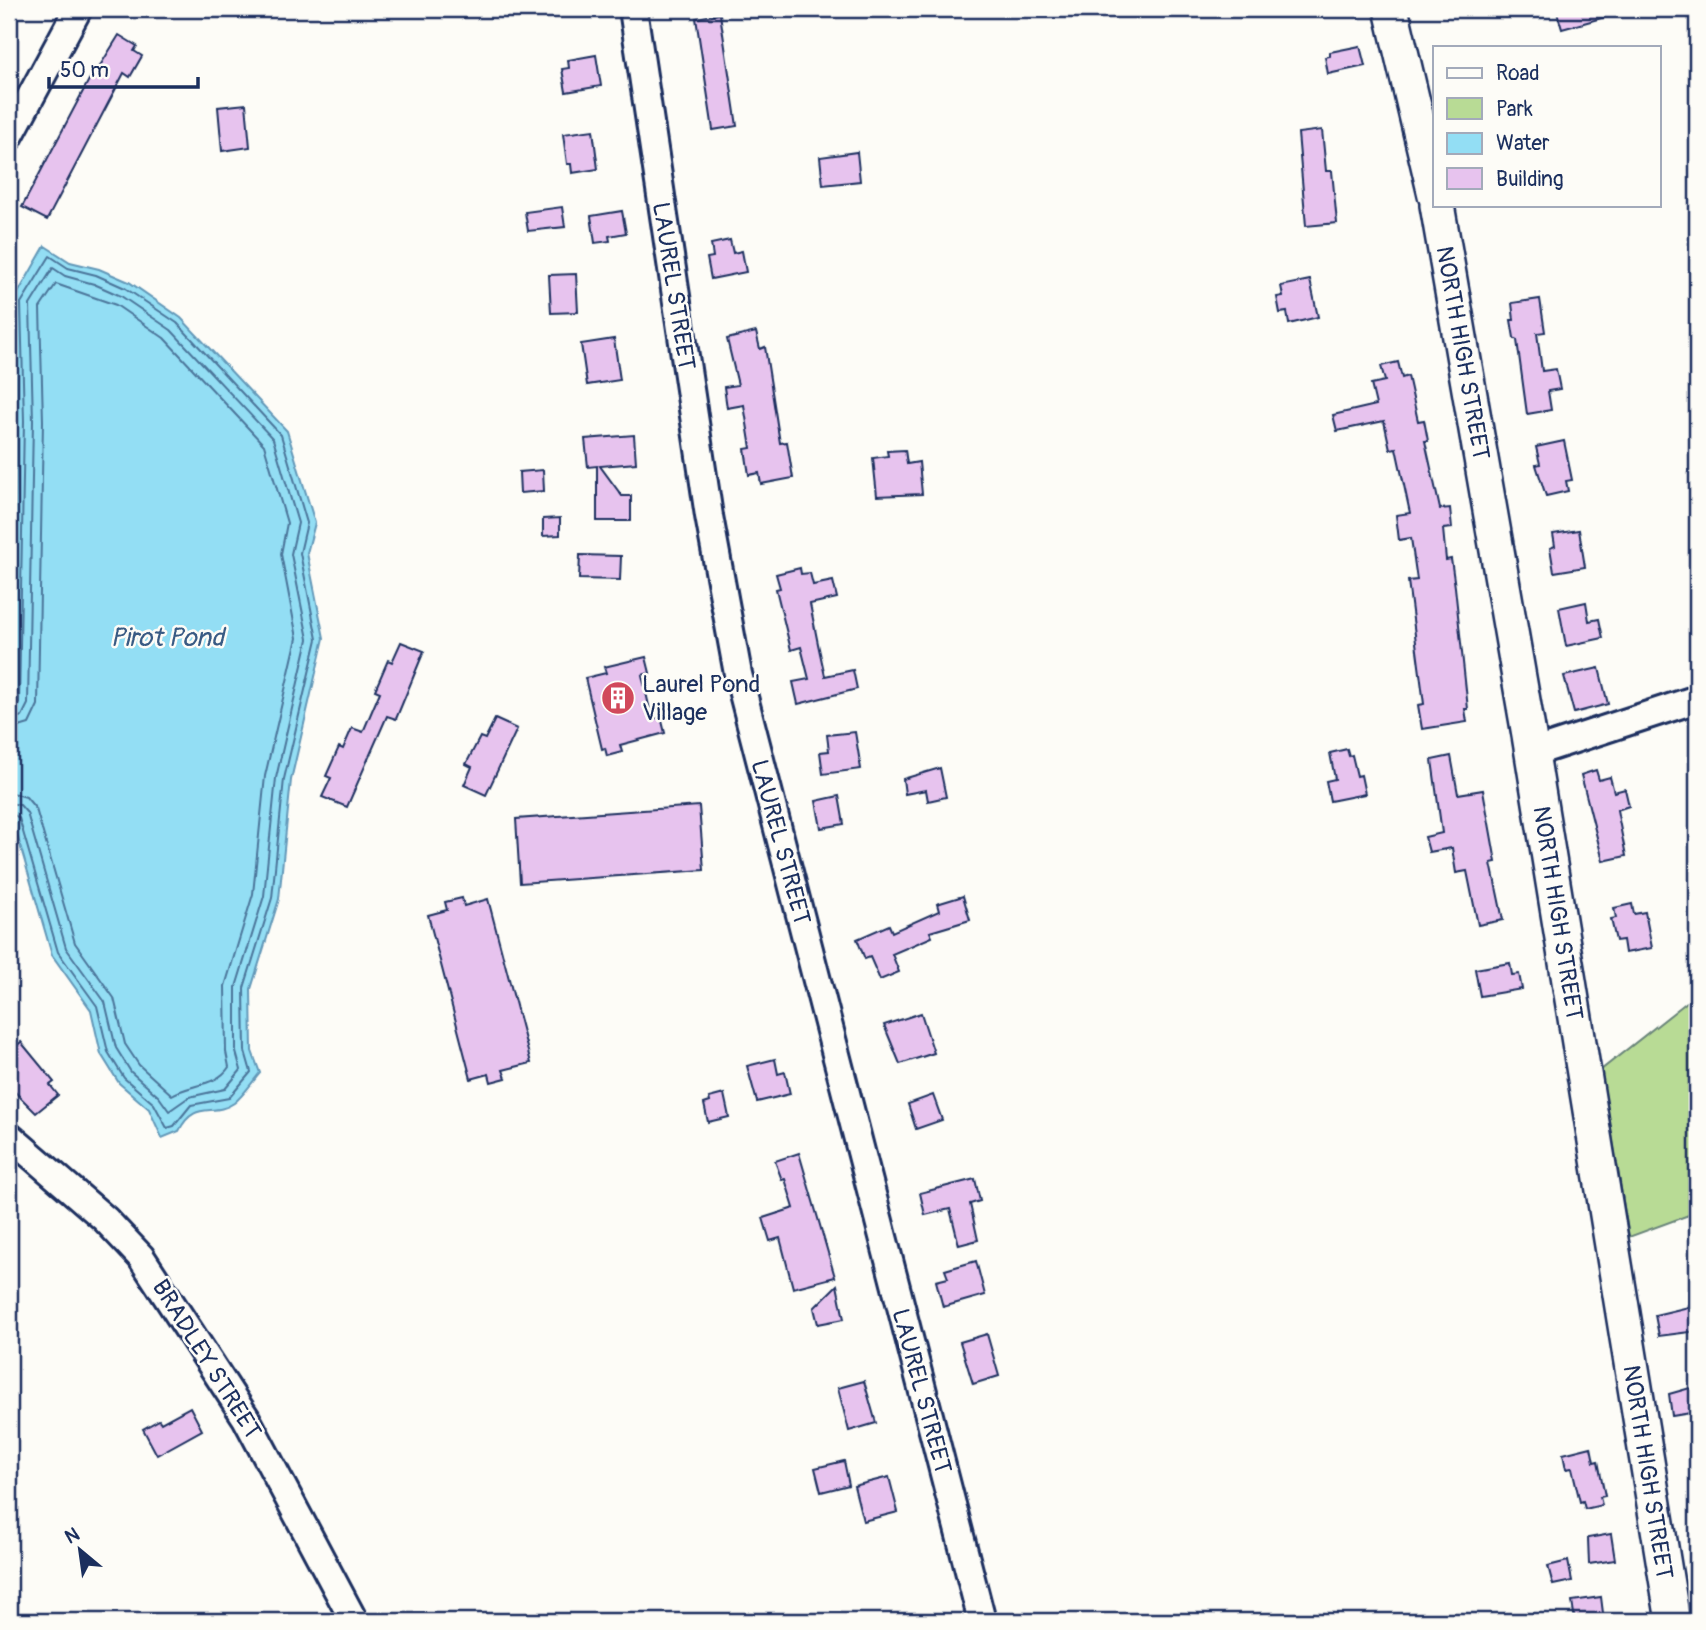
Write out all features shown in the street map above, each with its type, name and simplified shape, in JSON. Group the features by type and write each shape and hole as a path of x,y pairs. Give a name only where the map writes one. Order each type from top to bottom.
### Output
{"main road":[{"path":"1391,9 1433,187"},
{"name":"NORTH HIGH STREET","path":"1437,206 1532,753 1673,1621"}],"street":[{"path":"9,137 78,9"},
{"name":"LAUREL STREET","path":"633,9 709,516 738,674 982,1621"},
{"path":"1532,753 1697,699"},
{"name":"BRADLEY STREET","path":"9,1136 106,1219 141,1257 246,1418 354,1621"}],"green space":[{"path":"1697,994 1697,1212 1629,1237 1601,1070"}],"water":[{"name":"Pirot Pond","path":"45,246 70,262 99,269 129,282 181,318 287,431 315,523 307,553 324,638 291,780 279,899 251,989 252,1051 260,1073 234,1103 191,1115 179,1131 162,1138 149,1109 119,1083 101,1054 91,1010 52,955 9,807 17,421 14,300"}],"building":[{"path":"1556,9 1616,9 1616,14 1562,29"},
{"path":"720,14 737,126 713,130 696,18"},
{"path":"119,35 137,46 134,51 142,56 130,77 124,73 47,220 22,207 91,76 93,77"},
{"path":"1360,46 1365,66 1328,74 1325,57 1330,56 1330,52"},
{"path":"596,55 601,86 566,92 562,69 569,68 568,60"},
{"path":"246,104 250,147 222,151 218,107"},
{"path":"593,130 598,169 572,173 571,164 567,164 563,134"},
{"path":"1322,130 1326,171 1332,171 1337,223 1306,226 1298,133"},
{"path":"857,152 860,181 823,185 820,157"},
{"path":"562,207 565,227 528,231 525,212"},
{"path":"622,211 626,233 609,236 610,241 595,243 591,216"},
{"path":"730,240 733,253 742,251 746,272 711,279 707,258 713,257 711,244"},
{"path":"576,274 578,312 551,313 549,275"},
{"path":"1310,280 1318,317 1289,324 1287,312 1280,313 1277,297 1283,296 1281,286"},
{"path":"1540,299 1545,332 1537,333 1542,371 1556,369 1560,389 1548,391 1551,410 1527,414 1517,340 1514,338 1511,320 1514,320 1512,303"},
{"path":"756,332 760,349 765,347 780,443 787,442 793,478 761,484 759,473 749,475 745,449 751,448 744,405 727,408 724,387 738,385 727,339"},
{"path":"614,339 620,380 587,385 581,344"},
{"path":"1398,362 1402,378 1408,376 1418,421 1424,420 1428,441 1425,441 1440,509 1450,508 1452,528 1443,529 1446,560 1451,559 1455,587 1468,709 1465,709 1467,722 1422,729 1418,705 1424,704 1408,581 1417,580 1411,538 1399,540 1396,515 1410,513 1396,448 1390,449 1384,421 1337,431 1333,415 1376,405 1371,384 1385,381 1381,366"},
{"path":"634,435 636,463 600,466 622,496 631,496 631,521 597,521 597,466 588,467 585,439"},
{"path":"1564,441 1572,480 1566,481 1568,491 1546,496 1536,465 1540,464 1536,447"},
{"path":"905,450 907,464 919,462 922,494 877,496 873,458 888,456 887,451"},
{"path":"543,470 544,491 520,493 519,472"},
{"path":"560,518 560,535 543,536 543,519"},
{"path":"1579,530 1585,567 1554,572 1550,548 1555,546 1553,534"},
{"path":"580,555 621,556 620,580 579,579"},
{"path":"800,568 801,574 810,573 813,585 833,581 837,598 810,604 825,676 853,670 857,689 798,704 793,682 809,679 801,647 791,650 776,589 780,588 776,574"},
{"path":"1586,602 1589,621 1599,619 1603,638 1566,646 1559,608"},
{"path":"401,642 424,651 396,719 387,716 347,807 322,797 331,778 326,776 339,747 343,749 352,728 363,732 380,692 375,690 388,660 392,662"},
{"name":"Laurel Pond Village","path":"646,657 650,673 642,675 652,719 661,717 665,733 620,745 622,752 607,756 605,748 602,749 585,678 606,673 604,667"},
{"path":"1599,668 1608,704 1574,713 1564,676"},
{"path":"495,719 517,729 486,795 464,785 472,767 466,764 480,737 485,739"},
{"path":"855,732 861,769 823,774 820,752 829,751 827,735"},
{"path":"1347,749 1349,756 1352,755 1357,776 1361,775 1365,794 1330,801 1326,781 1335,779 1330,753"},
{"path":"1451,756 1458,794 1483,790 1496,862 1491,863 1503,920 1478,925 1467,871 1456,873 1452,848 1429,852 1425,837 1442,833 1432,760"},
{"path":"940,768 946,797 928,801 926,790 905,794 903,779"},
{"path":"1596,770 1599,780 1610,777 1614,792 1625,789 1629,806 1617,810 1626,856 1603,861 1581,775"},
{"path":"839,796 844,824 821,828 816,801"},
{"path":"699,806 704,870 520,883 516,819"},
{"path":"963,896 970,920 930,932 932,937 892,954 899,972 880,980 870,957 865,959 857,939 889,925 892,932 939,911 937,904"},
{"path":"462,898 464,906 488,899 531,1063 503,1070 506,1078 491,1082 489,1074 471,1079 428,915 447,910 445,902"},
{"path":"1632,904 1634,914 1645,912 1652,948 1625,953 1623,940 1616,941 1611,919 1616,918 1614,908"},
{"path":"1510,963 1512,975 1519,974 1522,989 1480,996 1475,969"},
{"path":"921,1013 934,1053 900,1064 884,1025"},
{"path":"21,1042 54,1082 50,1085 58,1095 36,1113 9,1086 9,1052"},
{"path":"775,1059 778,1074 785,1072 790,1094 757,1102 747,1066"},
{"path":"724,1094 729,1117 708,1122 704,1104 710,1102 709,1098"},
{"path":"933,1095 942,1120 916,1129 908,1104"},
{"path":"799,1153 835,1277 793,1288 780,1238 770,1241 763,1218 794,1208 785,1179 782,1180 775,1161"},
{"path":"975,1179 980,1201 970,1204 978,1240 959,1245 950,1209 925,1215 920,1193"},
{"path":"976,1261 985,1295 943,1307 936,1281 948,1278 945,1270"},
{"path":"837,1285 844,1319 818,1324 814,1308"},
{"path":"1697,1305 1697,1331 1659,1336 1655,1315"},
{"path":"987,1334 999,1376 973,1384 960,1342"},
{"path":"864,1381 876,1423 849,1431 838,1388"},
{"path":"1697,1386 1697,1412 1672,1416 1669,1394"},
{"path":"190,1407 202,1430 157,1455 143,1429 159,1420 161,1423"},
{"path":"1591,1447 1594,1462 1598,1461 1605,1496 1600,1497 1602,1505 1585,1509 1583,1501 1580,1502 1572,1468 1566,1469 1563,1454"},
{"path":"844,1461 849,1485 821,1492 815,1468"},
{"path":"889,1477 898,1512 863,1521 854,1486"},
{"path":"1611,1534 1615,1560 1589,1564 1588,1538"},
{"path":"1568,1561 1572,1581 1553,1585 1548,1566"},
{"path":"1601,1597 1604,1621 1575,1621 1572,1601"}],"place":[{"name":"Laurel Pond Village","path":"618,698"}]}
